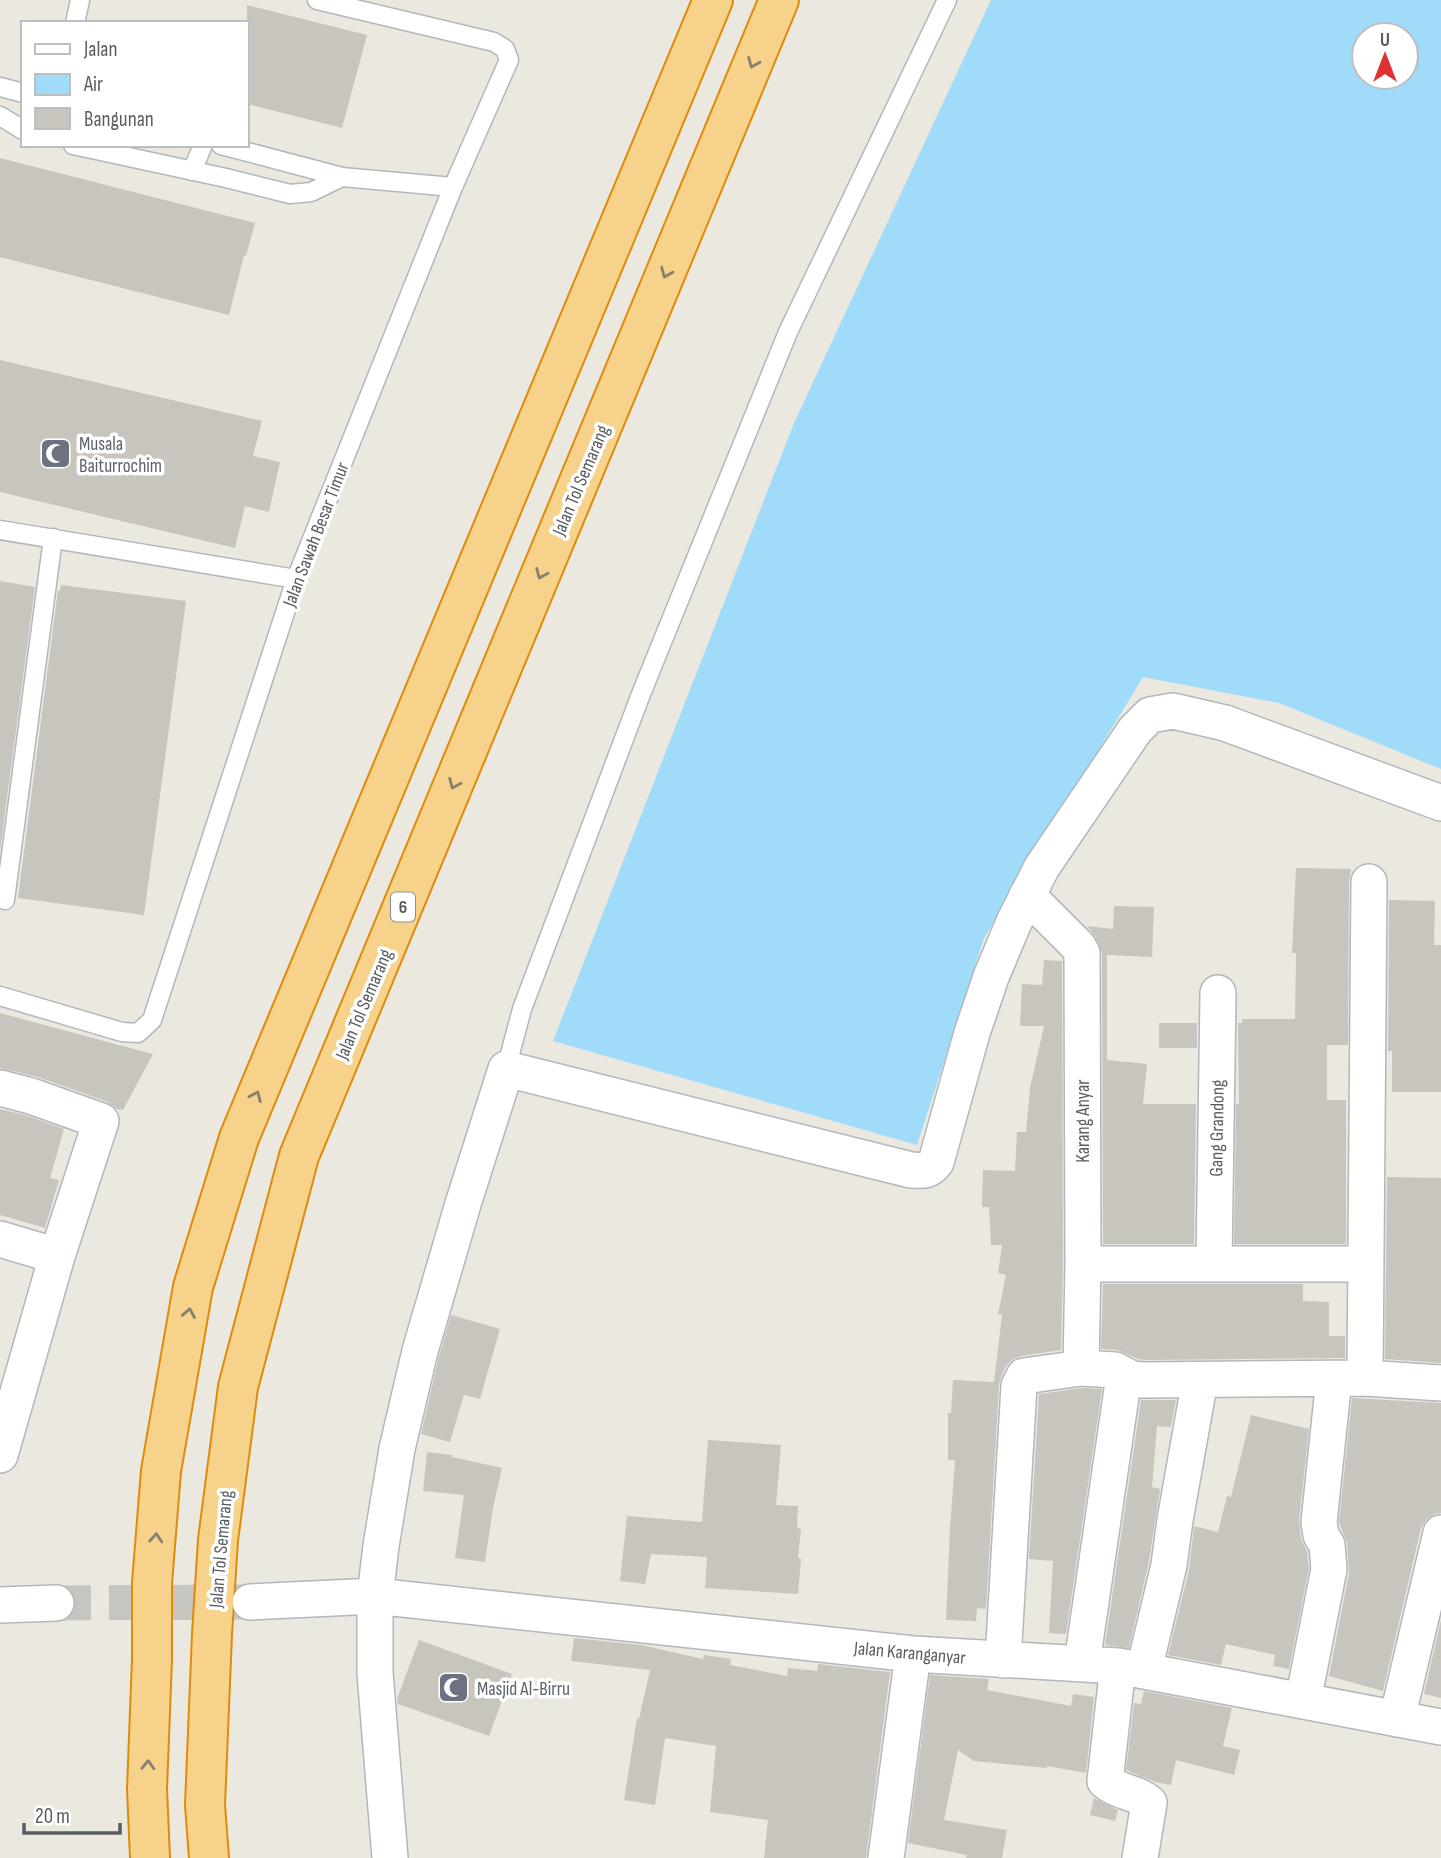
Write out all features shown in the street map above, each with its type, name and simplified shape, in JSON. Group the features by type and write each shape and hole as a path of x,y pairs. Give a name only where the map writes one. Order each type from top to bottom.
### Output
{"highway":[{"path":"150,1858 147,1789 152,1583 161,1471 193,1287 239,1138 713,0"},
{"name":"Jalan Tol Semarang","path":"209,1858 205,1805 218,1540 238,1387 299,1156 779,0"}],"street":[{"path":"390,1858 366,1596 381,1546 397,1449 420,1351 506,1069 911,1170 930,1169 936,1162 972,1033 991,977 1027,895 1042,867 1135,730 1150,715 1173,711 1225,723 1441,803"},
{"path":"1303,1701 1329,1569 1329,1555 1319,1522 1349,1379 1365,1264 1369,882"},
{"name":"Karang Anyar","path":"1027,895 1079,946 1082,953 1081,1368"},
{"name":"Gang Grandong","path":"1214,1264 1219,993"},
{"path":"0,1088 31,1096 100,1121 57,1256 0,1455"},
{"path":"0,1239 57,1256"},
{"path":"1083,1264 1365,1264"},
{"path":"1003,1660 1019,1386 1024,1376 1081,1368 1115,1370 1132,1379 1349,1379 1441,1383"},
{"path":"1082,1664 1124,1376"},
{"path":"1142,1844 1149,1803 1110,1786 1105,1781 1131,1668 1169,1565 1200,1380"},
{"path":"1397,1719 1441,1533"},
{"name":"Jalan Karanganyar","path":"250,1602 366,1596 914,1654 1131,1668 1441,1727"},
{"path":"6,1605 56,1603"},
{"path":"886,1858 914,1654"}],"lane":[{"path":"75,21 80,0"},
{"name":"Jalan Sawah Besar Timur","path":"0,996 122,1032 138,1033 152,1020 296,579 453,187 509,60 505,49 495,42 317,0"},
{"path":"506,1069 522,1009 641,694 788,331 947,0"},
{"path":"0,87 21,92"},
{"path":"0,116 21,129"},
{"path":"82,147 290,194 311,192 342,177"},
{"path":"192,171 201,147"},
{"path":"229,147 342,177 453,187"},
{"path":"0,530 296,579"},
{"path":"5,900 53,538"}],"water":[{"path":"991,0 1441,0 1441,769 1279,703 1143,677 984,938 917,1145 553,1041 794,423"}],"building":[{"path":"247,5 367,35 342,128 248,104"},
{"path":"0,158 255,223 229,315 0,257"},
{"path":"0,360 262,421 253,456 280,462 269,512 245,506 235,548 0,492"},
{"path":"0,581 35,587 0,851"},
{"path":"61,585 186,601 144,915 18,898 58,590 60,591"},
{"path":"1296,868 1351,869 1348,1045 1327,1045 1327,1100 1346,1100 1346,1244 1234,1244 1236,1104 1239,1104 1238,1023 1242,1023 1242,1019 1295,1019 1296,953 1292,953"},
{"path":"1389,900 1435,901 1434,945 1441,945 1441,1092 1392,1092 1392,1051 1388,1051"},
{"path":"1114,906 1154,907 1152,957 1107,955 1107,1060 1147,1064 1143,1104 1196,1104 1194,1244 1103,1244 1102,953 1095,936 1087,926 1113,929"},
{"path":"1044,960 1062,961 1061,1350 1013,1359 1001,1377 986,1609 977,1608 976,1621 946,1620 955,1460 948,1460 948,1413 951,1413 953,1380 994,1382 1002,1315 998,1314 1006,1275 998,1273 1002,1245 991,1245 989,1207 982,1207 983,1170 1015,1171 1017,1132 1026,1132 1030,1088 1044,1026 1020,1026 1022,984 1042,985"},
{"path":"0,1013 153,1054 123,1110 117,1109 108,1102 38,1077 0,1068"},
{"path":"1159,1023 1197,1023 1197,1048 1159,1048"},
{"path":"0,1109 64,1129 50,1178 59,1180 45,1228 0,1215"},
{"path":"1387,1177 1441,1178 1441,1363 1385,1359"},
{"path":"1103,1284 1303,1284 1303,1301 1329,1302 1329,1336 1345,1336 1345,1358 1144,1360 1117,1350 1101,1349"},
{"path":"451,1315 500,1329 480,1399 464,1395 450,1442 421,1434"},
{"path":"1082,1388 1102,1389 1066,1634 1049,1633 1053,1561 1029,1559 1039,1394"},
{"path":"1352,1398 1441,1403 1441,1513 1427,1519 1421,1528 1383,1691 1329,1676 1349,1573 1347,1543 1339,1522"},
{"path":"1141,1400 1176,1400 1171,1427 1157,1426 1152,1487 1160,1489 1149,1561 1129,1648 1105,1645"},
{"path":"1251,1415 1309,1429 1299,1520 1309,1568 1289,1669 1273,1666 1275,1655 1226,1644 1221,1665 1168,1655 1189,1570 1194,1526 1218,1532 1227,1496 1231,1497"},
{"path":"708,1440 781,1445 776,1505 798,1506 797,1528 801,1529 798,1558 801,1559 798,1594 705,1588 707,1557 651,1554 645,1584 620,1581 627,1516 702,1522"},
{"path":"427,1452 452,1455 502,1468 485,1562 455,1558 464,1495 423,1491"},
{"path":"1441,1620 1441,1698 1424,1694"},
{"path":"574,1638 641,1645 703,1659 704,1655 731,1659 730,1665 787,1676 788,1668 817,1671 818,1664 890,1672 866,1858 764,1858 768,1820 710,1812 716,1746 665,1738 655,1805 624,1800 637,1718 639,1719 650,1670 571,1661"},
{"name":"Masjid Al-Birru","path":"419,1640 512,1674 489,1736 398,1704 397,1699"},
{"path":"930,1675 989,1679 987,1690 1071,1706 1073,1694 1094,1697 1086,1773 1047,1766 974,1761 958,1750 944,1820 1007,1830 1002,1858 966,1858 967,1855 908,1843"},
{"path":"1144,1691 1232,1708 1223,1746 1240,1750 1234,1775 1176,1760 1171,1785 1155,1782 1126,1770 1134,1703 1141,1704"},
{"path":"1094,1798 1118,1810 1115,1821 1090,1815"}],"tunnel":[{"path":"56,1603 243,1602"}],"place":[{"name":"Musala Baiturrochim","path":"56,454"},
{"name":"Masjid Al-Birru","path":"454,1688"}]}
